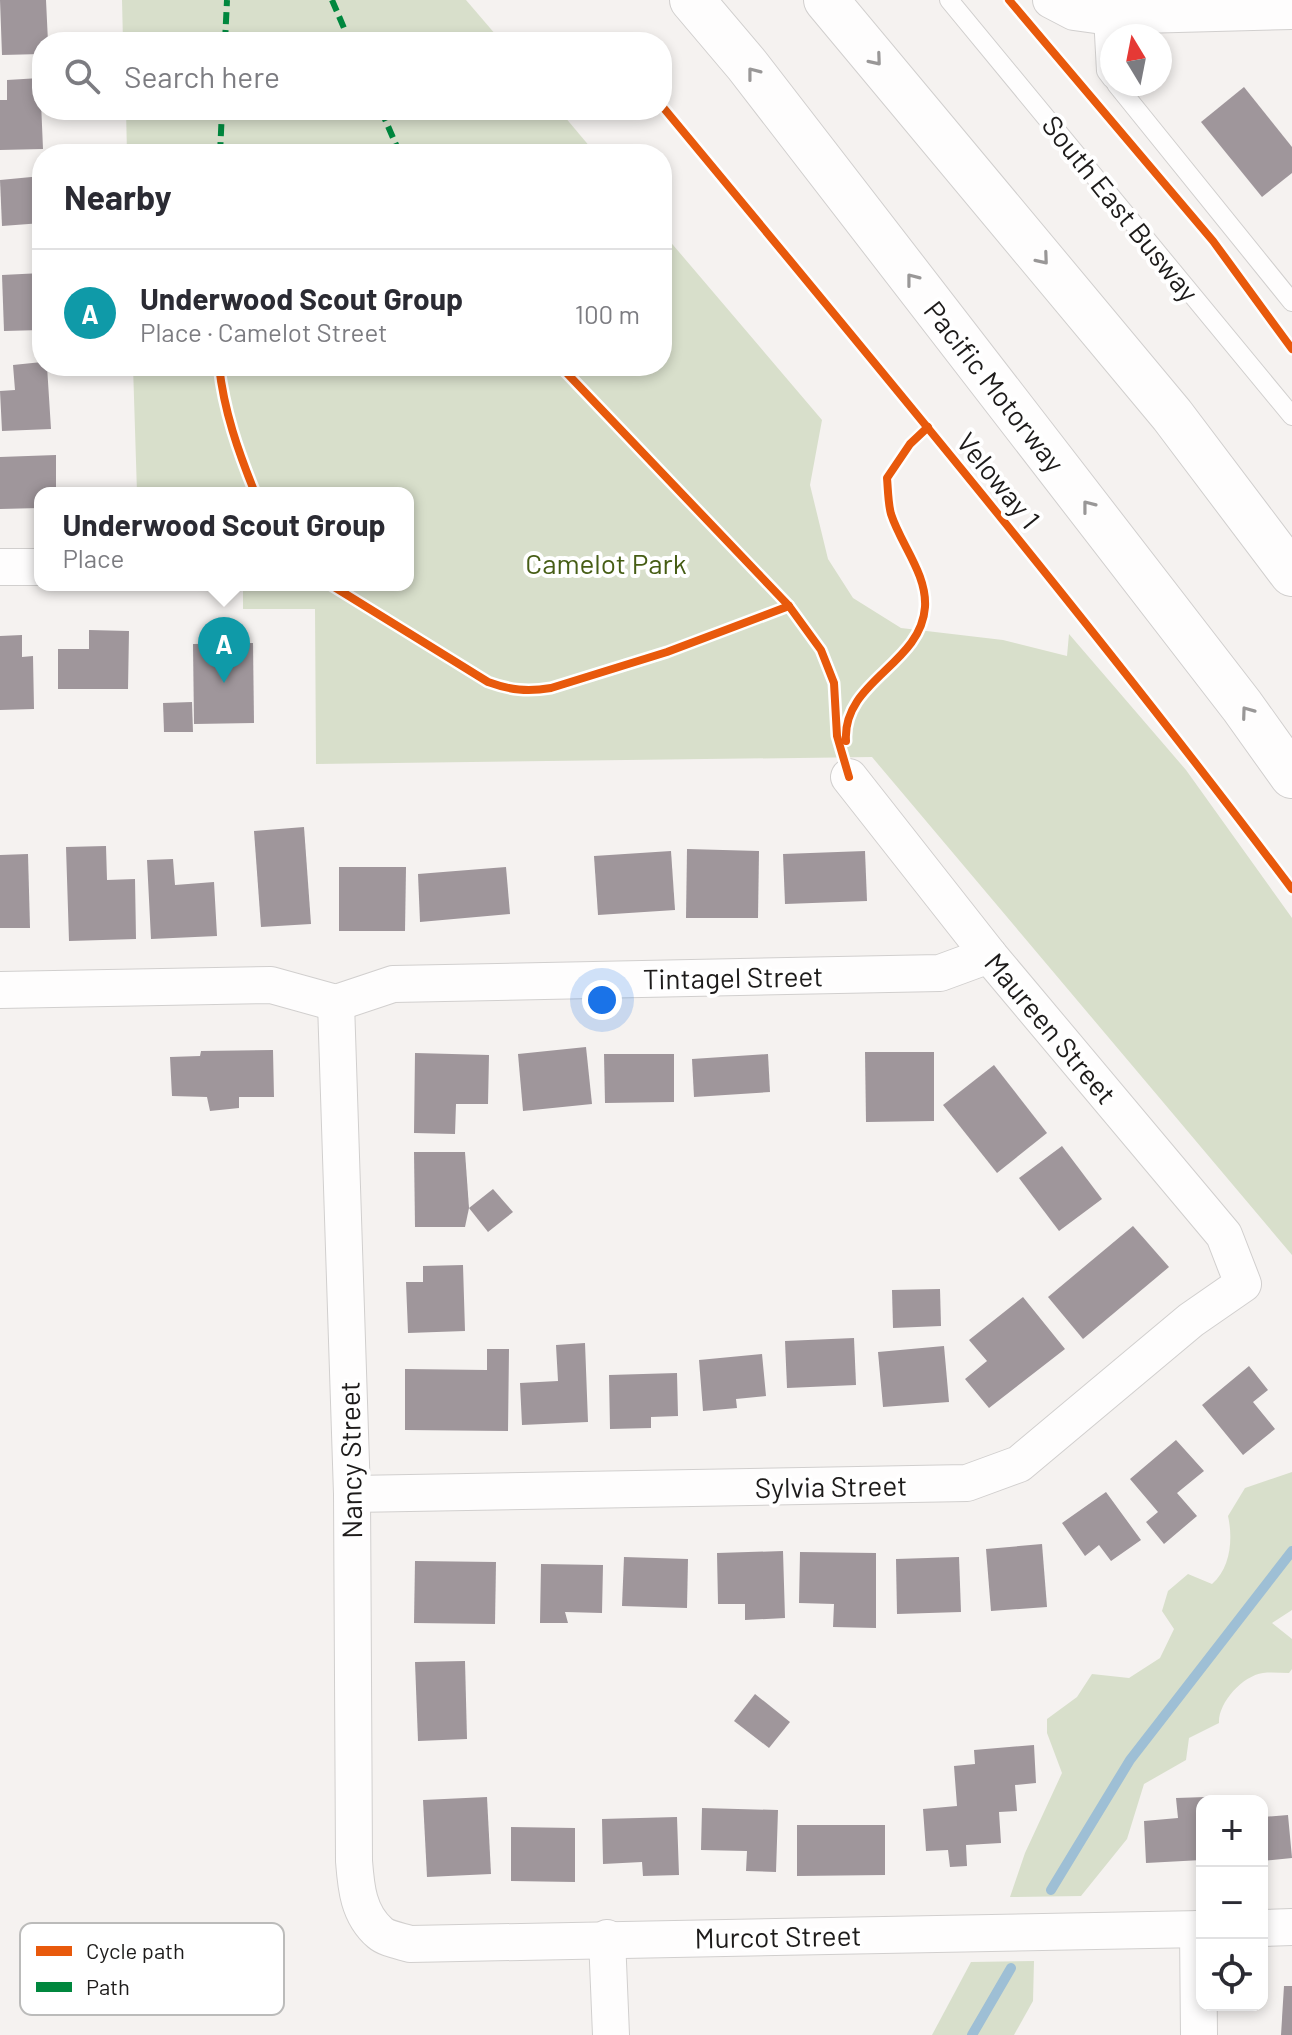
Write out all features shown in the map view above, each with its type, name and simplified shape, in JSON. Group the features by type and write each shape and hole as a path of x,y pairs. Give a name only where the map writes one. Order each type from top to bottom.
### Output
{"highway":[{"name":"Pacific Motorway","path":"692,0 747,65 1242,706 1292,776"},
{"path":"826,0 1172,415 1292,574"},
{"path":"1172,415 1292,524"}],"street":[{"path":"1052,2 1074,12 1103,16 1292,11"},
{"path":"0,567 34,567"},
{"name":"Maureen Street","path":"849,777 989,955 1224,1235 1243,1284"},
{"name":"Tintagel Street","path":"336,1003 393,984 940,973 989,955"},
{"path":"0,990 271,985 336,1003"},
{"name":"Nancy Street","path":"336,1003 352,1494 354,1861 356,1891 365,1915"},
{"name":"Sylvia Street","path":"352,1494 967,1483 1019,1464 1191,1320 1243,1284"},
{"name":"Murcot Street","path":"365,1915 381,1935 410,1944 1196,1929"},
{"path":"1268,1928 1292,1927"},
{"path":"607,1938 611,2035"},
{"path":"1199,2035 1200,1939"}],"lane":[{"name":"South East Busway","path":"949,0 1292,416"},
{"path":"1103,16 1103,24"},
{"path":"1126,96 1292,302"}],"green space":[{"path":"122,0 466,0 493,32 123,32"},
{"path":"126,120 567,120 588,144 127,144"},
{"name":"Camelot Park","path":"672,244 822,420 810,485 828,559 853,598 901,628 1003,640 1067,656 1069,634 1186,770 1292,918 1292,1255 872,757 316,764 315,609 243,609 243,591 414,591 414,487 137,487 133,376 672,376"},
{"path":"1292,1472 1292,1610 1272,1623 1292,1639 1292,1669 1289,1673 1266,1673 1247,1679 1227,1699 1219,1723 1189,1738 1186,1760 1144,1784 1127,1839 1081,1896 1010,1897 1025,1853 1062,1773 1047,1733 1047,1719 1077,1697 1092,1674 1129,1678 1160,1658 1174,1629 1162,1611 1168,1591 1188,1574 1212,1584 1227,1561 1228,1516 1245,1488"},
{"path":"1034,1961 1033,2001 1014,2035 932,2035 971,1962"}],"building":[{"path":"0,0 46,0 48,32 32,32 32,54 2,55"},
{"path":"32,78 32,120 42,120 43,144 32,144 32,149 0,150 0,100 7,100 7,80"},
{"path":"1244,87 1292,147 1292,173 1262,197 1201,122"},
{"path":"32,177 32,224 2,226 0,180"},
{"path":"32,274 32,330 4,331 2,275"},
{"path":"32,363 32,376 48,376 51,429 2,431 0,391 15,390 13,365"},
{"path":"56,455 56,487 34,487 34,508 0,509 0,457"},
{"path":"89,630 129,631 128,689 58,689 58,649 89,649"},
{"path":"22,635 22,657 33,656 34,709 0,710 0,636"},
{"path":"253,643 254,723 194,724 193,644"},
{"path":"192,702 193,732 164,732 163,703"},
{"path":"304,827 311,924 261,927 254,831"},
{"path":"106,846 107,880 135,879 136,939 69,941 66,847"},
{"path":"687,849 759,851 758,918 686,918"},
{"path":"671,851 675,910 598,915 594,856"},
{"path":"865,851 867,901 785,904 783,854"},
{"path":"28,854 30,928 0,928 0,855"},
{"path":"173,859 175,885 214,882 217,936 151,939 147,860"},
{"path":"339,867 406,867 405,931 339,931"},
{"path":"506,867 510,914 420,922 418,874"},
{"path":"586,1047 592,1104 523,1111 518,1054"},
{"path":"273,1050 274,1097 239,1097 239,1108 210,1111 207,1097 172,1096 170,1057 200,1056 201,1051"},
{"path":"865,1052 934,1052 934,1121 866,1122"},
{"path":"415,1053 489,1055 488,1104 456,1104 455,1134 414,1133"},
{"path":"604,1054 674,1054 674,1102 605,1103"},
{"path":"768,1054 770,1092 694,1097 692,1059"},
{"path":"994,1065 1047,1133 997,1173 943,1105"},
{"path":"1062,1146 1102,1199 1059,1231 1019,1178"},
{"path":"414,1152 465,1152 469,1208 465,1227 415,1227"},
{"path":"493,1189 513,1212 488,1232 469,1208"},
{"path":"1133,1226 1169,1267 1083,1339 1048,1297"},
{"path":"463,1265 465,1331 408,1333 406,1282 423,1282 423,1266"},
{"path":"940,1289 941,1326 893,1328 892,1290"},
{"path":"1023,1297 1065,1349 989,1408 965,1379 987,1361 969,1340"},
{"path":"854,1338 856,1385 787,1388 785,1341"},
{"path":"585,1343 588,1422 522,1425 520,1383 558,1381 556,1345"},
{"path":"944,1346 949,1402 883,1407 878,1352"},
{"path":"487,1349 509,1349 508,1431 405,1430 405,1369 487,1370"},
{"path":"762,1354 766,1396 736,1399 737,1408 703,1411 699,1360"},
{"path":"1249,1366 1268,1390 1253,1402 1275,1429 1243,1455 1202,1405"},
{"path":"677,1373 678,1416 651,1417 651,1428 610,1429 609,1375"},
{"path":"1176,1440 1204,1471 1177,1493 1197,1516 1164,1544 1146,1522 1158,1512 1130,1479"},
{"path":"1106,1492 1141,1540 1111,1561 1099,1545 1085,1556 1062,1523"},
{"path":"1042,1544 1047,1607 991,1611 986,1549"},
{"path":"783,1551 785,1618 745,1620 745,1604 718,1604 717,1553"},
{"path":"800,1552 876,1553 876,1628 833,1627 834,1604 799,1603"},
{"path":"624,1557 688,1559 687,1608 622,1606"},
{"path":"959,1557 961,1612 897,1614 896,1559"},
{"path":"415,1561 496,1562 495,1624 414,1623"},
{"path":"541,1564 603,1565 602,1613 565,1612 568,1623 540,1623"},
{"path":"465,1661 467,1739 418,1741 415,1662"},
{"path":"755,1694 790,1722 769,1748 734,1721"},
{"path":"1034,1745 1036,1783 1015,1785 1017,1811 999,1812 1001,1843 966,1845 967,1866 950,1867 948,1850 926,1851 923,1809 957,1806 954,1766 975,1764 974,1750"},
{"path":"487,1797 491,1874 427,1877 423,1800"},
{"path":"1196,1797 1196,1860 1146,1863 1144,1821 1178,1818 1176,1798"},
{"path":"702,1808 778,1810 776,1872 746,1871 747,1851 701,1850"},
{"path":"1288,1815 1292,1858 1268,1860 1268,1817"},
{"path":"677,1817 679,1875 643,1876 642,1862 603,1864 602,1819"},
{"path":"797,1825 885,1825 885,1875 797,1876"},
{"path":"511,1827 575,1828 575,1882 511,1881"},
{"path":"1284,1986 1292,1986 1292,2035 1281,2035"}],"waterway":[{"path":"1051,1890 1130,1760 1292,1551"},
{"path":"972,2035 1011,1968"}],"marked path":[{"path":"225,32 227,0"},
{"path":"332,0 346,32"},
{"path":"220,144 222,120"},
{"path":"385,120 396,144"}],"cycle path":[{"path":"1009,0 1213,241 1292,349"},
{"name":"Veloway 1","path":"672,118 1060,592 1292,889"},
{"path":"221,376 232,431 253,487"},
{"path":"570,376 789,606 821,650 834,683 837,736 849,777"},
{"path":"846,741 848,720 856,703 910,644 920,627 925,595 918,571 891,514 887,478 910,444 928,427"},
{"path":"341,591 488,682 526,690 551,688 667,652 789,606"}],"place":[{"name":"Underwood Scout Group","path":"224,683"}]}
